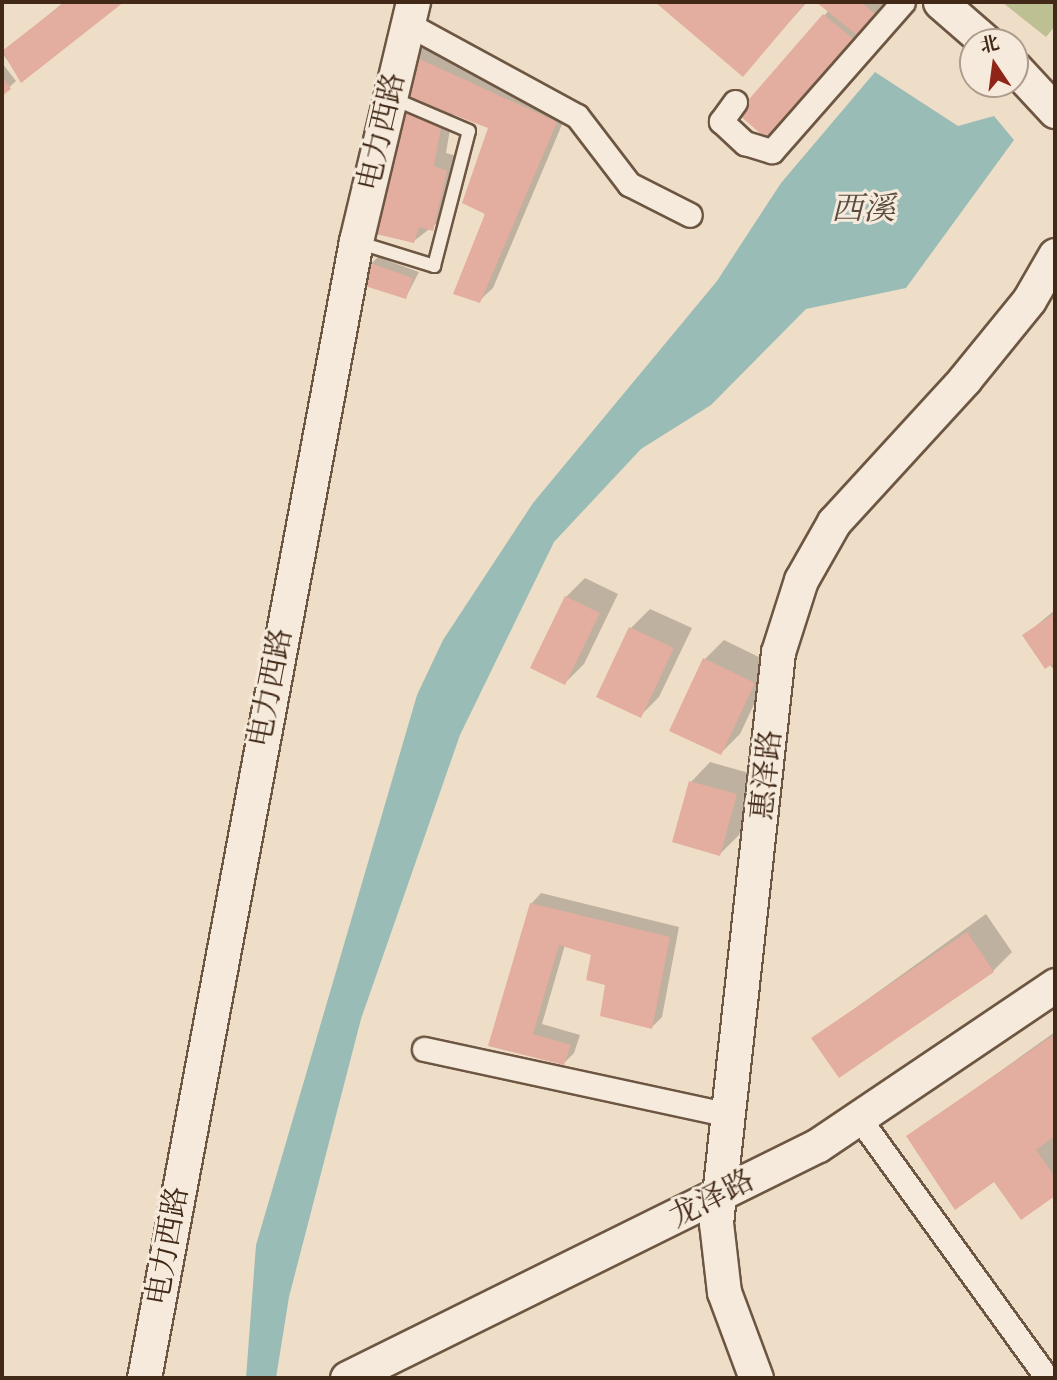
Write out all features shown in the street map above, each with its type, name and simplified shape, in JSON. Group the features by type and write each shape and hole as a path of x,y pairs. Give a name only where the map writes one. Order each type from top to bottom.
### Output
{"street":[{"path":"736,102 721,121 745,143 772,151 903,2"},
{"path":"940,2 970,28"},
{"path":"410,13 577,116 629,184 690,215"},
{"name":"电力西路","path":"144,1378 356,242 410,13"},
{"path":"1029,83 1055,111"},
{"name":"惠泽路","path":"756,1378 724,1292 717,1210 730,1115 778,652 802,580 834,522 964,380 1029,300 1055,256"},
{"name":"龙泽路","path":"863,1125 1055,985"},
{"name":"龙泽路","path":"393,1378 717,1210 863,1125 1055,1006"},
{"path":"424,1049 730,1115"},
{"path":"863,1125 1047,1378"},
{"name":"龙泽路","path":"347,1378 717,1210"}],"lane":[{"path":"356,242 434,266 469,131 390,97"}],"green space":[{"path":"1002,2 1055,2 1055,26 1046,37"}],"water":[{"name":"西溪","path":"875,72 958,126 994,116 1014,140 906,288 806,309 711,405 641,449 554,542 460,735 361,1019 289,1297 276,1378 246,1378 256,1245 417,695 443,640 533,503 717,281 781,183"}],"building":[{"path":"65,2 124,2 21,83 2,51"},
{"path":"655,2 806,2 743,77"},
{"path":"816,2 861,2 880,18 862,39"},
{"path":"823,14 857,42 771,143 737,113"},
{"path":"413,56 557,122 480,303 453,294 485,214 462,203 488,128 444,111 434,166 447,171 433,231 419,227 414,243 376,234"},
{"path":"2,77 11,89 2,96"},
{"path":"370,263 413,278 406,299 365,286"},
{"path":"565,596 600,613 565,685 530,668"},
{"path":"1055,613 1055,669 1052,664 1045,669 1022,635"},
{"path":"629,627 674,648 641,718 596,697"},
{"path":"703,658 755,683 721,755 669,731"},
{"path":"689,781 737,794 720,856 672,842"},
{"path":"530,903 670,937 652,1029 600,1016 605,985 586,980 591,955 559,945 533,1034 571,1045 564,1065 488,1046"},
{"path":"967,932 994,972 839,1078 811,1038"},
{"path":"1055,1034 1055,1136 1036,1150 1055,1177 1055,1196 1021,1220 994,1182 955,1210 906,1136"}]}
